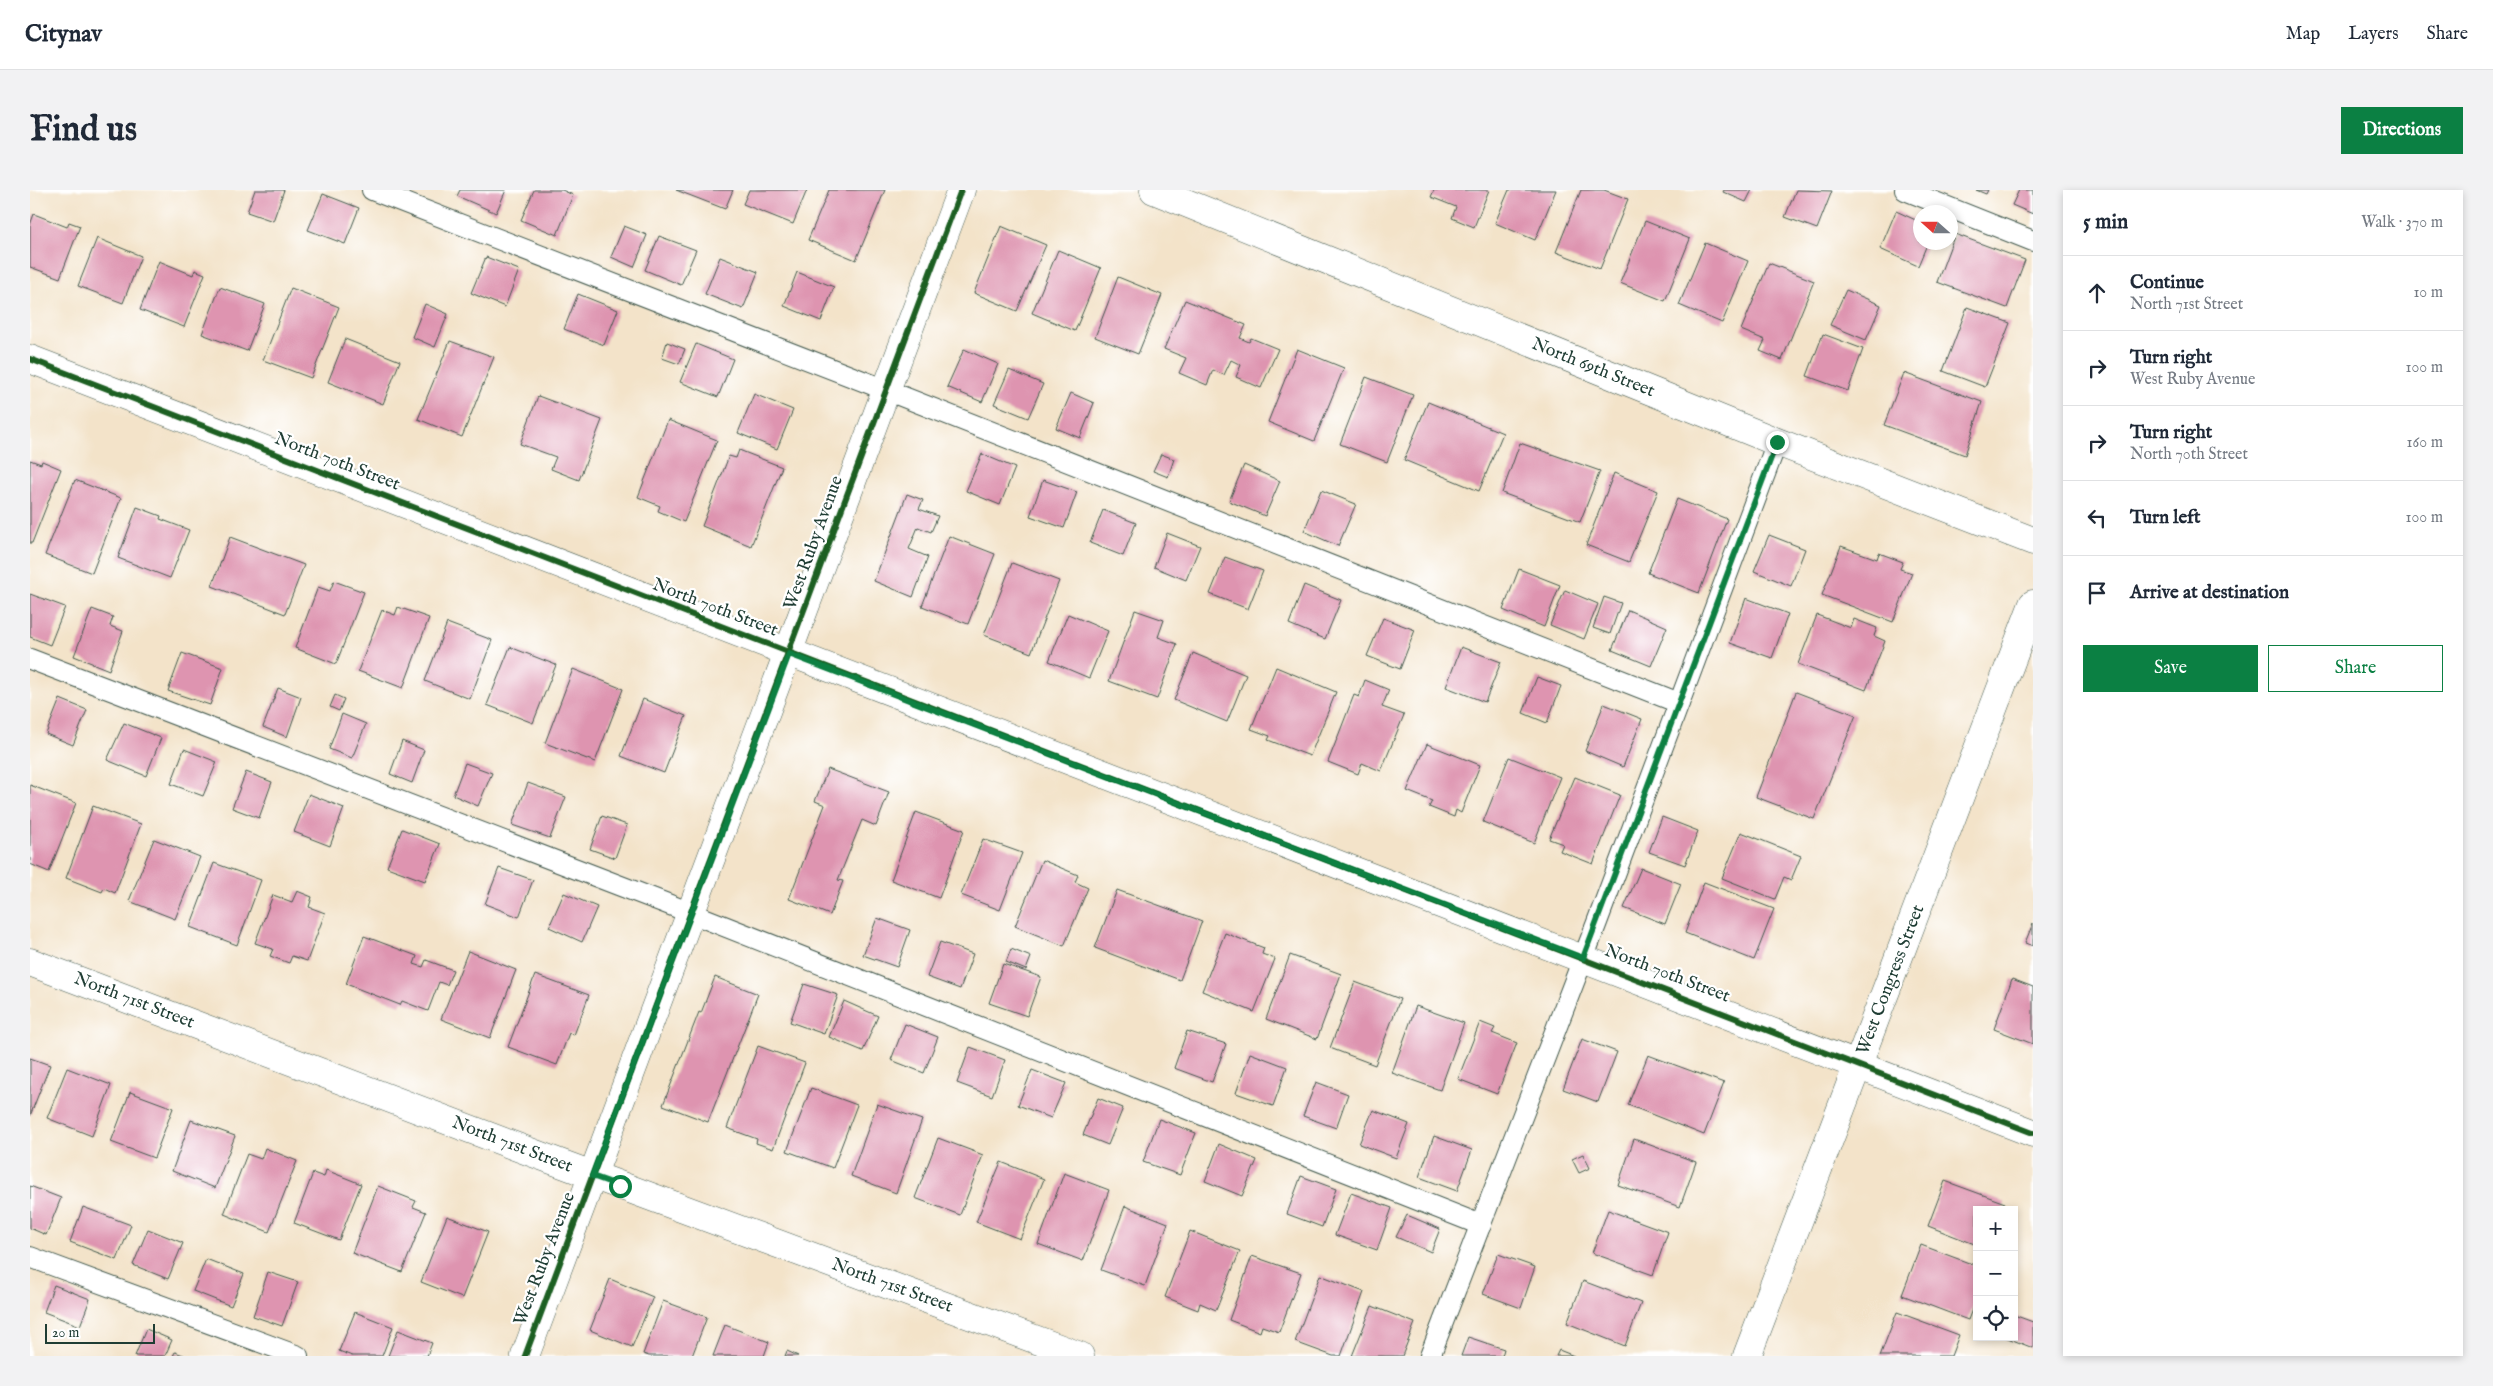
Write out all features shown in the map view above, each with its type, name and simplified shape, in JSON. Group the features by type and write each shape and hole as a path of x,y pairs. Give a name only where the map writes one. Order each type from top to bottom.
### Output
{"street":[{"name":"West Ruby Avenue","path":"524,1356 789,654 961,190"},
{"name":"North 69th Street","path":"1154,190 1777,442 2033,541"},
{"name":"North 70th Street","path":"30,359 789,654 1860,1064 2033,1133"},
{"name":"West Congress Street","path":"1747,1356 1860,1064 2033,604"},
{"name":"North 71st Street","path":"30,962 592,1176 1080,1356"}],"lane":[{"path":"372,190 886,390 1679,703"},
{"path":"1905,190 2033,242"},
{"path":"1430,1356 1583,958 1777,442"},
{"path":"30,660 691,913 1481,1225"},
{"path":"30,1257 298,1356"}],"building":[{"path":"255,190 284,190 273,221 247,212"},
{"path":"460,190 506,190 496,213 457,196"},
{"path":"534,190 562,190 573,195 557,235 521,220"},
{"path":"676,190 733,190 725,209"},
{"path":"749,190 807,190 793,224 743,204"},
{"path":"829,190 885,190 856,260 808,240"},
{"path":"1434,190 1489,190 1474,227 1452,218 1456,207 1431,197"},
{"path":"1509,190 1556,190 1535,240 1495,223"},
{"path":"1581,190 1604,190 1628,199 1600,269 1556,252"},
{"path":"1724,190 1752,190 1746,202 1723,192"},
{"path":"1796,190 1832,191 1817,229 1785,217"},
{"path":"1976,190 1988,190 1986,194"},
{"path":"2019,190 2033,190 2033,214 2012,205"},
{"path":"323,194 359,208 345,244 308,230"},
{"path":"1896,211 1913,219 1913,250 1925,250 1918,266 1880,249"},
{"path":"34,214 67,227 69,222 80,226 60,278 30,267 30,225"},
{"path":"1645,221 1690,239 1665,301 1620,283"},
{"path":"624,226 647,235 634,267 611,257"},
{"path":"1001,226 1046,245 1017,311 974,293"},
{"path":"1958,235 2025,260 2007,308 1937,282 1949,250 1958,250"},
{"path":"659,236 696,250 681,285 645,270"},
{"path":"97,238 141,256 123,303 78,286"},
{"path":"1705,243 1748,261 1722,323 1679,305"},
{"path":"1058,250 1101,268 1075,331 1032,313"},
{"path":"486,257 519,270 505,307 471,293"},
{"path":"720,257 758,272 743,309 705,294"},
{"path":"159,261 193,275 195,270 205,274 184,327 140,310"},
{"path":"1769,263 1814,281 1782,360 1760,351 1765,340 1741,330"},
{"path":"797,272 834,287 821,321 784,306"},
{"path":"1118,277 1162,295 1138,354 1095,337"},
{"path":"220,287 265,304 247,351 202,334"},
{"path":"291,288 339,307 311,378 263,360"},
{"path":"1846,290 1881,305 1866,340 1830,325"},
{"path":"578,294 618,310 604,345 564,329"},
{"path":"1185,300 1246,325 1240,338 1249,342 1251,338 1278,349 1261,388 1236,377 1241,365 1231,360 1224,375 1213,370 1207,385 1179,373 1186,358 1164,349"},
{"path":"425,304 448,314 435,347 412,337"},
{"path":"1967,307 2010,323 1985,387 1943,371"},
{"path":"1823,334 1863,349 1848,391 1807,376"},
{"path":"345,339 400,361 383,404 328,382"},
{"path":"450,341 494,357 462,437 418,419"},
{"path":"667,342 685,349 679,364 662,358"},
{"path":"696,344 733,359 718,397 680,382"},
{"path":"964,349 998,364 982,402 947,387"},
{"path":"1297,349 1344,368 1314,441 1268,422"},
{"path":"1009,370 1043,384 1028,418 994,404"},
{"path":"1904,373 1982,402 1965,455 1884,425"},
{"path":"1366,377 1413,395 1387,462 1340,444"},
{"path":"1071,393 1094,403 1080,438 1056,428"},
{"path":"754,394 793,410 777,449 738,433"},
{"path":"538,396 602,420 579,480 551,469 556,457 520,444"},
{"path":"1428,402 1503,433 1479,491 1404,460"},
{"path":"668,420 717,440 684,522 658,511 660,506 638,497"},
{"path":"1520,443 1600,471 1580,522 1502,493"},
{"path":"739,450 782,467 751,546 702,526 729,456 736,458"},
{"path":"982,454 1015,468 1000,505 966,491"},
{"path":"1161,454 1174,459 1168,477 1153,471"},
{"path":"30,460 41,464 42,461 61,469 32,543 30,543"},
{"path":"1244,465 1280,481 1265,516 1229,501"},
{"path":"1614,473 1658,491 1629,562 1586,545"},
{"path":"75,480 121,498 92,573 45,555"},
{"path":"1043,480 1077,492 1064,528 1030,516"},
{"path":"1321,490 1356,504 1338,546 1304,531"},
{"path":"907,494 923,500 919,509 938,516 931,532 918,527 909,549 928,557 913,597 874,581"},
{"path":"1677,499 1727,519 1699,593 1648,573"},
{"path":"137,507 161,516 160,519 189,530 170,578 118,558"},
{"path":"1103,510 1136,523 1123,556 1090,543"},
{"path":"1167,533 1200,546 1186,580 1154,567"},
{"path":"1769,535 1805,549 1791,586 1754,571"},
{"path":"949,536 995,554 968,624 922,606"},
{"path":"230,537 304,565 285,614 212,586"},
{"path":"1841,546 1877,559 1879,553 1903,562 1900,569 1912,573 1893,622 1822,595"},
{"path":"1225,557 1263,571 1248,609 1210,594"},
{"path":"1012,563 1059,581 1031,653 984,635"},
{"path":"1519,569 1560,585 1544,627 1503,610"},
{"path":"334,581 364,592 336,664 295,648 318,587 330,591"},
{"path":"1304,585 1341,600 1325,639 1289,624"},
{"path":"1565,590 1598,604 1584,639 1550,625"},
{"path":"30,594 65,607 50,645 30,637"},
{"path":"1604,597 1621,603 1610,634 1593,628"},
{"path":"1746,598 1788,614 1772,658 1730,643"},
{"path":"398,607 429,618 403,688 358,671 382,610 395,615"},
{"path":"92,609 113,617 110,626 123,631 109,670 74,656"},
{"path":"1135,610 1164,620 1158,637 1177,644 1157,699 1109,681"},
{"path":"1628,610 1667,627 1651,666 1612,650"},
{"path":"1068,614 1108,631 1089,678 1049,661"},
{"path":"1817,615 1851,628 1854,619 1877,628 1874,636 1885,641 1866,690 1798,664"},
{"path":"1383,618 1415,630 1400,669 1367,656"},
{"path":"447,623 492,640 470,699 425,681"},
{"path":"510,647 556,665 533,723 487,705"},
{"path":"1461,647 1501,662 1485,702 1446,687"},
{"path":"182,653 223,668 210,705 168,691"},
{"path":"1193,653 1246,675 1227,722 1174,700"},
{"path":"1276,667 1336,692 1310,756 1268,740 1270,736 1251,729"},
{"path":"573,669 623,689 595,762 545,743"},
{"path":"1537,677 1561,686 1547,723 1523,713"},
{"path":"1365,680 1389,690 1382,707 1404,715 1381,771 1362,763 1358,774 1328,762 1354,695 1359,697"},
{"path":"278,688 301,697 287,737 263,727"},
{"path":"1796,692 1856,715 1814,819 1756,797"},
{"path":"335,695 344,699 339,711 330,707"},
{"path":"60,699 87,710 73,745 46,734"},
{"path":"643,699 686,716 664,773 621,756"},
{"path":"1604,704 1642,719 1623,767 1585,751"},
{"path":"342,714 366,724 352,758 329,749"},
{"path":"124,723 161,738 146,776 107,760"},
{"path":"402,741 424,750 412,783 390,774"},
{"path":"1427,744 1480,765 1461,813 1456,810 1454,817 1429,807 1432,801 1407,791"},
{"path":"184,749 217,762 203,796 171,784"},
{"path":"1509,757 1560,777 1534,843 1483,822"},
{"path":"465,763 492,773 478,806 453,795"},
{"path":"828,769 889,792 876,826 862,820 838,880 843,881 830,915 789,899 825,805 815,801"},
{"path":"246,772 272,782 259,818 232,808"},
{"path":"1575,777 1620,795 1593,864 1560,851 1563,844 1549,839"},
{"path":"528,783 566,797 550,838 512,825"},
{"path":"30,785 76,803 49,872 30,864"},
{"path":"309,794 344,808 330,846 294,832"},
{"path":"93,806 141,824 115,893 104,888 102,892 66,878"},
{"path":"916,812 964,830 939,898 891,880"},
{"path":"602,816 627,825 615,858 590,849"},
{"path":"1662,817 1698,831 1685,865 1649,852"},
{"path":"402,829 440,844 425,881 387,867"},
{"path":"1741,832 1801,856 1791,880 1784,877 1775,899 1722,878"},
{"path":"154,839 200,857 175,919 129,901"},
{"path":"983,839 1022,853 1000,910 961,895"},
{"path":"1042,860 1078,875 1075,882 1088,888 1064,946 1015,926"},
{"path":"214,863 261,880 237,945 190,927"},
{"path":"499,868 533,880 519,917 485,904"},
{"path":"1641,868 1681,884 1665,924 1624,908"},
{"path":"1704,882 1774,909 1754,960 1685,933"},
{"path":"1117,890 1202,921 1180,980 1095,948"},
{"path":"297,891 312,897 309,907 325,913 307,961 292,956 289,963 270,956 273,949 255,943 273,895 292,902"},
{"path":"564,893 597,907 582,942 549,927"},
{"path":"877,918 910,930 897,967 863,955"},
{"path":"2033,923 2033,946 2025,943"},
{"path":"1225,933 1264,948 1262,954 1275,959 1254,1012 1202,991"},
{"path":"364,936 417,956 414,964 423,967 426,960 453,970 447,985 439,982 428,1011 402,1001 400,1005 346,984"},
{"path":"940,942 973,954 960,989 927,977"},
{"path":"1011,949 1031,957 1026,970 1006,962"},
{"path":"468,951 516,970 490,1038 441,1019"},
{"path":"1290,955 1341,974 1317,1039 1266,1019"},
{"path":"1003,964 1041,977 1027,1016 989,1003"},
{"path":"535,975 589,995 574,1035 569,1033 557,1065 508,1047"},
{"path":"715,977 758,994 708,1122 663,1105 699,1012 701,1013"},
{"path":"2012,979 2033,987 2033,1044 1994,1029"},
{"path":"1355,982 1400,999 1375,1065 1330,1048"},
{"path":"804,984 838,995 824,1034 790,1022"},
{"path":"844,1001 878,1016 863,1051 829,1037"},
{"path":"1416,1006 1464,1023 1440,1090 1392,1073"},
{"path":"1480,1022 1495,1028 1492,1033 1517,1043 1497,1094 1458,1079"},
{"path":"905,1024 938,1037 924,1073 891,1060"},
{"path":"1187,1031 1226,1044 1212,1082 1174,1068"},
{"path":"1582,1039 1617,1052 1598,1102 1563,1089"},
{"path":"758,1046 805,1063 773,1149 756,1143 757,1139 727,1128"},
{"path":"970,1047 1005,1060 992,1096 957,1083"},
{"path":"1250,1053 1287,1067 1273,1106 1236,1093"},
{"path":"1648,1055 1724,1083 1704,1135 1628,1105"},
{"path":"30,1058 50,1065 30,1116"},
{"path":"67,1068 111,1085 92,1136 47,1118"},
{"path":"1032,1070 1066,1083 1051,1118 1018,1105"},
{"path":"1316,1082 1348,1094 1336,1128 1303,1116"},
{"path":"811,1088 857,1105 833,1168 787,1151"},
{"path":"130,1092 173,1108 154,1158 111,1142"},
{"path":"1098,1098 1123,1108 1108,1145 1083,1135"},
{"path":"877,1104 922,1120 896,1193 851,1176"},
{"path":"1373,1110 1409,1124 1396,1158 1359,1144"},
{"path":"1159,1119 1196,1133 1180,1175 1143,1162"},
{"path":"191,1120 235,1136 215,1188 172,1171"},
{"path":"1434,1136 1472,1150 1457,1191 1419,1177"},
{"path":"938,1138 983,1155 960,1215 915,1198"},
{"path":"1634,1139 1696,1162 1680,1207 1618,1185"},
{"path":"1219,1144 1257,1160 1242,1196 1205,1181"},
{"path":"265,1148 297,1161 269,1232 224,1214 247,1154 261,1159"},
{"path":"1583,1154 1590,1168 1579,1173 1572,1159"},
{"path":"1001,1162 1044,1179 1020,1239 976,1222"},
{"path":"326,1170 361,1184 339,1240 294,1223 313,1173 324,1177"},
{"path":"1064,1173 1109,1190 1083,1261 1038,1244"},
{"path":"1301,1176 1336,1189 1322,1227 1287,1214"},
{"path":"1945,1181 2005,1203 2004,1206 1973,1206 1973,1243 1928,1226"},
{"path":"30,1186 61,1198 46,1235 30,1228"},
{"path":"378,1186 416,1201 413,1207 426,1212 402,1272 352,1253"},
{"path":"1351,1193 1392,1208 1377,1250 1335,1235"},
{"path":"1125,1206 1168,1223 1145,1286 1101,1270"},
{"path":"83,1207 131,1225 117,1260 70,1242"},
{"path":"1608,1210 1668,1232 1653,1275 1592,1253"},
{"path":"1407,1215 1440,1229 1431,1252 1396,1237"},
{"path":"447,1216 488,1232 462,1298 421,1282"},
{"path":"148,1229 183,1243 168,1279 133,1265"},
{"path":"1190,1231 1240,1251 1216,1310 1200,1303 1198,1310 1165,1297"},
{"path":"1921,1245 1973,1264 1973,1307 1968,1320 1902,1295"},
{"path":"1498,1254 1535,1267 1521,1308 1483,1294"},
{"path":"1252,1256 1301,1273 1279,1332 1262,1326 1260,1332 1229,1320"},
{"path":"206,1259 244,1274 231,1306 193,1291"},
{"path":"268,1272 298,1282 282,1326 253,1316"},
{"path":"1320,1275 1364,1292 1341,1356 1333,1356 1295,1342"},
{"path":"610,1279 653,1297 632,1347 590,1330"},
{"path":"1583,1281 1641,1303 1625,1346 1567,1323"},
{"path":"54,1285 90,1299 80,1326 44,1312"},
{"path":"663,1301 707,1317 692,1356 649,1356 643,1354"},
{"path":"1372,1306 1415,1323 1402,1356 1352,1356"},
{"path":"355,1312 393,1327 382,1356 352,1356 339,1351"},
{"path":"1897,1312 1959,1335 1951,1356 1880,1356"},
{"path":"2018,1316 2033,1322 2033,1348 2015,1341 2018,1341"},
{"path":"725,1325 769,1342 764,1356 713,1356"},
{"path":"146,1329 172,1340 165,1356 135,1356"},
{"path":"398,1330 432,1343 427,1356 388,1356"},
{"path":"1468,1337 1504,1349 1502,1356 1461,1356"},
{"path":"1559,1350 1574,1356 1556,1356"},
{"path":"787,1351 798,1356 785,1356"},
{"path":"175,1352 186,1356 173,1356"}],"cycle path":[{"path":"525,1356 961,190"},
{"path":"30,359 2033,1133"}],"route":[{"path":"620,1186 592,1176 789,654 1583,958 1777,442"}]}
